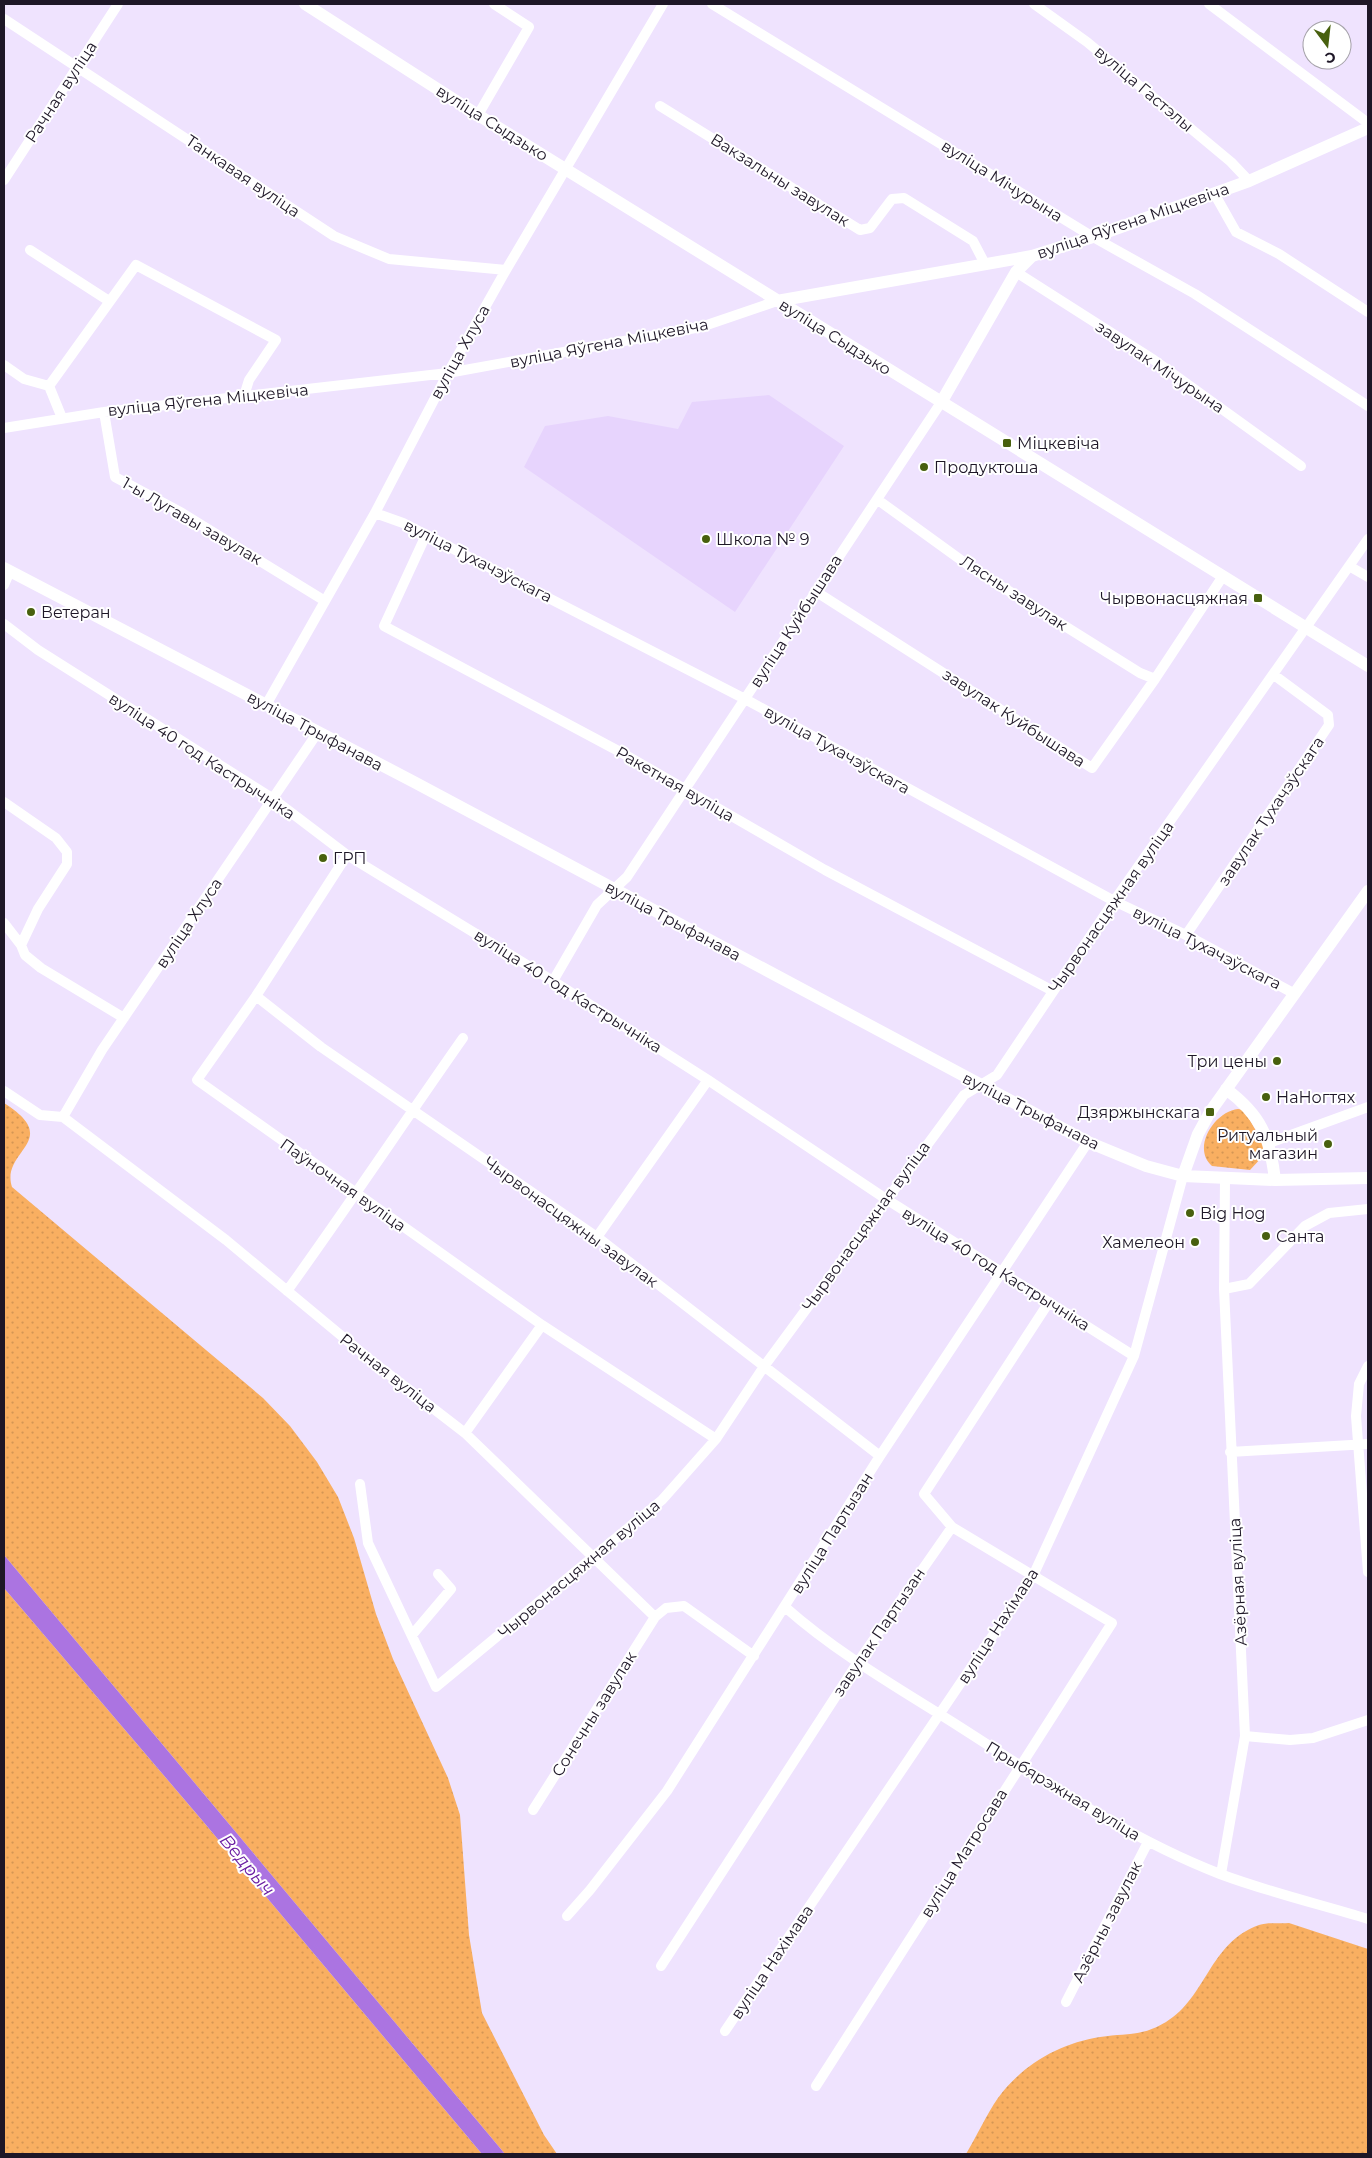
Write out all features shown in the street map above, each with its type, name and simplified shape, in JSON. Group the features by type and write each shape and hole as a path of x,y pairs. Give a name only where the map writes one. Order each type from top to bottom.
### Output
{"street":[{"name":"Рачная вуліца","path":"4,180 79,67 118,4"},
{"name":"вуліца Сыдзько","path":"305,4 478,115 1368,666"},
{"path":"478,115 529,27 494,4"},
{"name":"вуліца Хлуса","path":"266,705 375,513 448,373 506,270 567,170 662,4"},
{"name":"вуліца Мічурына","path":"712,4 1093,237 1195,294 1368,406"},
{"name":"вуліца Гастэлы","path":"1034,4 1087,42 1231,162 1249,181"},
{"path":"1209,4 1368,123"},
{"name":"Танкавая вуліца","path":"4,20 79,67 334,236 388,259 506,270"},
{"name":"Вакзальны завулак","path":"660,106 860,230 870,228 892,199 904,198 973,241 985,264"},
{"name":"вуліца Яўгена Міцкевіча","path":"4,428 104,412 448,373 701,327 778,300 1032,256 1093,237 1249,181 1368,128"},
{"path":"1214,193 1236,232 1279,254 1368,312"},
{"path":"30,250 109,301"},
{"name":"вуліца Куйбышава","path":"553,981 597,905 627,878 815,591 878,500 942,401 1016,272 1032,256"},
{"path":"49,386 136,265 276,340 249,380 244,396"},
{"name":"завулак Мічурына","path":"1016,272 1154,360 1301,466"},
{"path":"4,365 24,379 49,386"},
{"path":"49,386 62,418"},
{"name":"1-ы Лугавы завулак","path":"104,412 115,477 182,513 324,601"},
{"name":"Лясны завулак","path":"878,500 972,568 1140,673 1155,679"},
{"name":"вуліца Тухачэўскага","path":"375,513 426,535 745,698 1114,901 1186,935 1295,994"},
{"name":"Ракетная вуліца","path":"426,535 384,626 624,754 825,870 1054,991"},
{"name":"Чырвонасцяжная вуліца","path":"360,1484 368,1543 436,1687 662,1500 716,1438 764,1365 964,1095 997,1075 1114,901 1368,539"},
{"path":"1349,566 1368,577"},
{"path":"4,585 7,569"},
{"name":"вуліца Трыфанава","path":"7,569 318,732 1088,1142 1146,1166 1184,1176 1275,1180 1368,1178"},
{"name":"завулак Куйбышава","path":"815,591 1092,768 1155,679 1223,576"},
{"name":"вуліца 40 год Кастрычніка","path":"4,624 38,650 272,798 347,855 553,981 708,1080 1001,1274 1050,1302 1134,1356"},
{"name":"завулак Тухачэўскага","path":"1186,935 1329,725 1328,715 1274,675"},
{"name":"вуліца Хлуса","path":"63,1117 124,1018 318,732"},
{"path":"4,802 56,838 67,852 67,864 38,909 21,945"},
{"name":"Паўночная вуліца","path":"347,855 256,996 197,1080 542,1325 716,1438"},
{"path":"1184,1176 1198,1134 1226,1089 1368,890"},
{"path":"4,924 21,945 26,955 40,968 124,1018"},
{"name":"Чырвонасцяжны завулак","path":"256,996 321,1047 597,1237 880,1456"},
{"path":"287,1291 357,1195 412,1110 463,1038"},
{"path":"597,1237 708,1080"},
{"path":"1226,1089 1247,1104 1270,1143 1275,1180"},
{"name":"Рачная вуліца","path":"4,1091 40,1115 63,1117 226,1240 373,1362 465,1433 592,1559 655,1618"},
{"path":"1270,1143 1368,1107"},
{"name":"вуліца Партызан","path":"567,1916 590,1890 667,1791 880,1456 1088,1142"},
{"name":"вуліца Нахімава","path":"724,2031 1033,1576 1134,1356 1184,1176"},
{"name":"Азёрная вуліца","path":"1221,1874 1245,1736 1230,1452 1224,1288 1225,1179"},
{"path":"1224,1288 1249,1284 1304,1226 1329,1213 1368,1209"},
{"path":"1033,1576 952,1527 924,1494 1018,1346 1050,1302"},
{"path":"465,1433 542,1325"},
{"path":"1368,1366 1359,1384 1356,1416 1363,1445 1368,1572"},
{"path":"1230,1452 1363,1445"},
{"name":"завулак Партызан","path":"661,1966 858,1662 952,1527"},
{"path":"412,1635 451,1588 438,1574"},
{"name":"вуліца Матросава","path":"816,2086 1112,1623 1033,1576"},
{"path":"655,1618 666,1608 684,1606 754,1656"},
{"name":"Прыбярэжная вуліца","path":"785,1607 808,1627 858,1662 1020,1766 1148,1842 1221,1874 1368,1919"},
{"name":"Сонечны завулак","path":"533,1810 655,1618"},
{"path":"1245,1736 1290,1740 1313,1738 1368,1720"},
{"name":"Азёрны завулак","path":"1066,2002 1148,1842"}],"shaded area":[{"name":"Школа № 9","path":"769,395 844,446 735,612 524,467 545,426 608,416 678,429 692,402"},
{"path":"4,1103 21,1116 29,1127 30,1137 14,1164 11,1174 12,1187 263,1398 290,1426 317,1462 338,1497 354,1538 376,1614 393,1659 448,1778 460,1815 469,1935 482,2013 544,2135 557,2154 505,2154 4,1555"},
{"path":"1244,1110 1263,1143 1263,1156 1250,1170 1212,1166 1206,1158 1204,1150 1208,1132 1221,1116 1229,1111"},
{"path":"4,1588 201,1819 482,2154 4,2154"},
{"path":"1289,1923 1368,1949 1368,2154 966,2154 998,2098 1018,2075 1030,2066 1056,2050 1071,2044 1100,2037 1133,2034 1157,2027 1180,2011 1191,1999 1218,1957 1242,1933 1263,1924"}],"water":[{"name":"Ведрыч","path":"4,1555 505,2154 482,2154 4,1588"}],"place":[{"name":"Міцкевіча","path":"1007,443"},
{"name":"Продуктоша","path":"924,467"},
{"name":"Школа № 9","path":"706,539"},
{"name":"Чырвонасцяжная","path":"1258,598"},
{"name":"Ветеран","path":"31,612"},
{"name":"ГРП","path":"323,858"},
{"name":"Три цены","path":"1277,1061"},
{"name":"НаНогтях","path":"1266,1097"},
{"name":"Дзяржынскага","path":"1210,1112"},
{"name":"Ритуальный магазин","path":"1328,1144"},
{"name":"Big Hog","path":"1190,1213"},
{"name":"Санта","path":"1266,1236"},
{"name":"Хамелеон","path":"1195,1242"}]}
